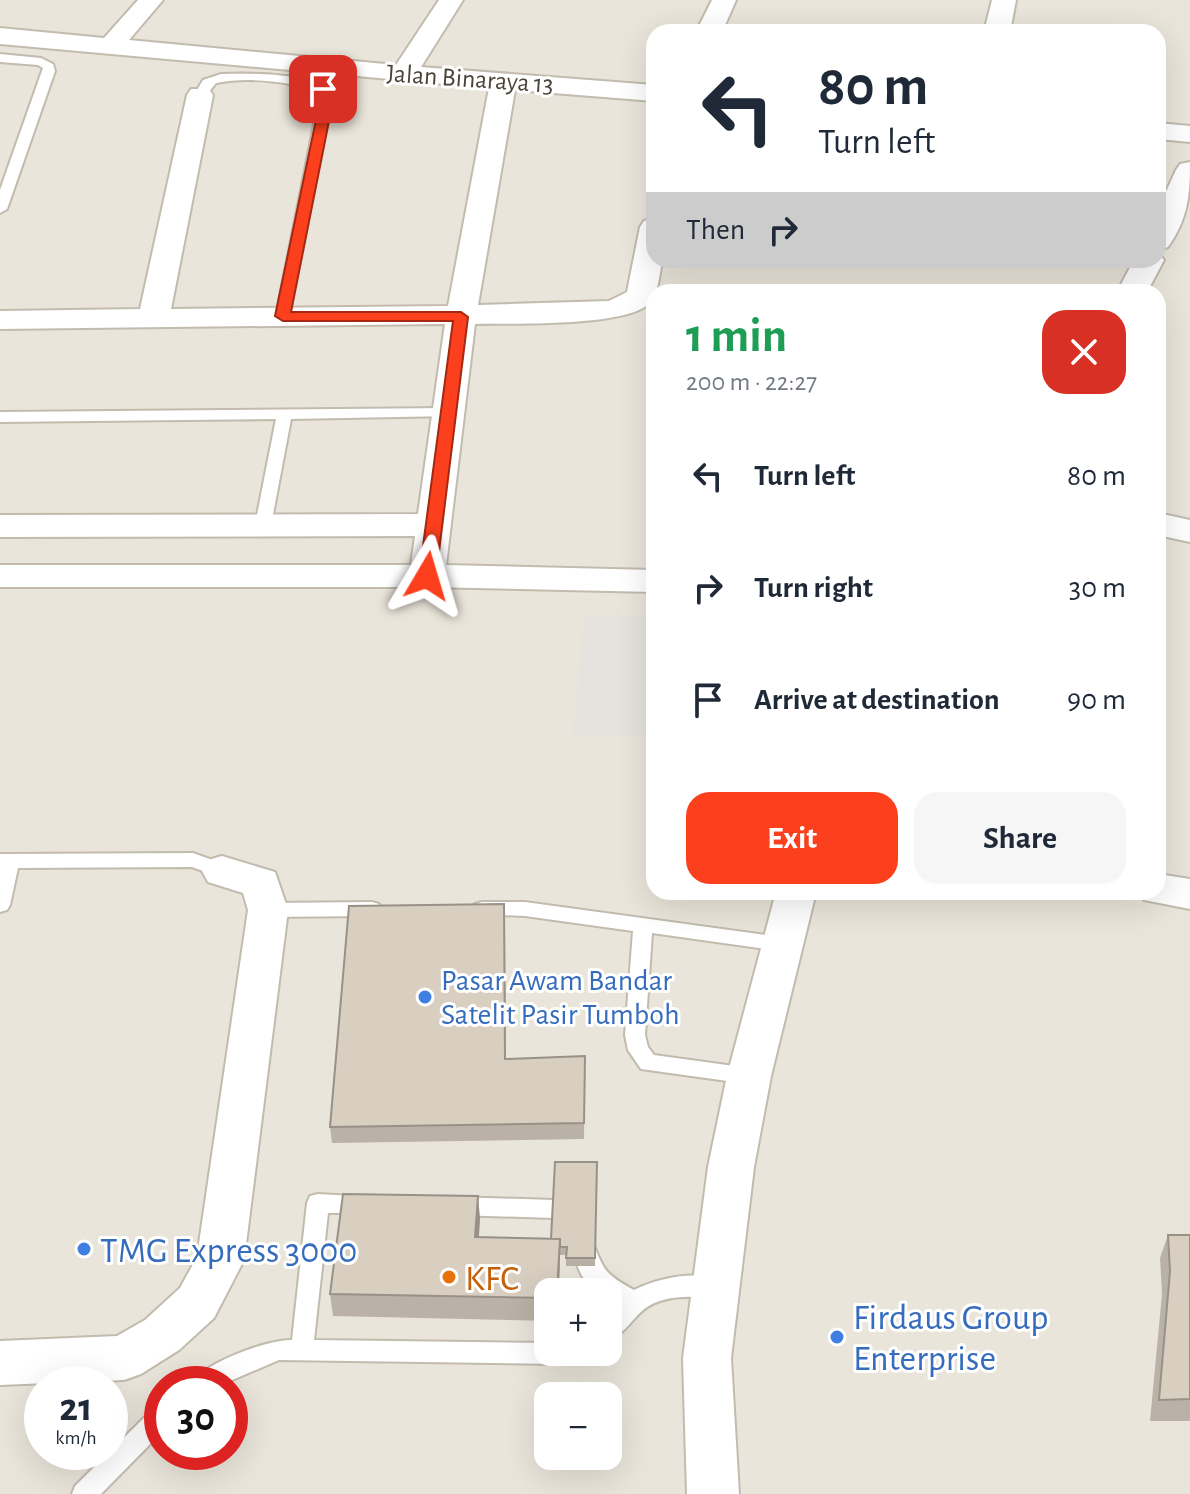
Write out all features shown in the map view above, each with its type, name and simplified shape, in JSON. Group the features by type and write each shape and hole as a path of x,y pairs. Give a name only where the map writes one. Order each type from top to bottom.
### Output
{"street":[{"path":"111,46 151,0"},
{"path":"404,74 451,0"},
{"path":"713,24 724,0"},
{"path":"999,24 1004,0"},
{"name":"Jalan Binaraya 13","path":"0,36 404,74 646,92"},
{"path":"427,576 461,317 503,81"},
{"path":"154,316 200,95"},
{"path":"1166,132 1190,134"},
{"path":"1166,223 1190,170"},
{"path":"0,321 154,316 461,317 612,310 631,304 641,295 646,268"},
{"path":"0,526 434,525"},
{"path":"1166,526 1190,531"},
{"path":"0,576 427,576 646,581"},
{"path":"0,1363 124,1358 162,1335 197,1303 220,1260 268,910 261,883 222,871"},
{"path":"1166,890 1190,894"},
{"path":"713,1494 707,1358 731,1167 749,1076 794,900"}],"lane":[{"path":"0,58 41,62 49,67 49,71 0,209"},
{"path":"200,95 204,85 222,77 311,85 327,92 283,316"},
{"path":"0,417 448,413"},
{"path":"263,525 284,415"},
{"path":"0,905 5,861 193,860 222,871"},
{"path":"268,910 395,909"},
{"path":"467,909 525,909 781,943"},
{"path":"643,924 635,1035 638,1050 648,1063 749,1076"},
{"path":"302,1349 318,1203 381,1205"},
{"path":"428,1206 566,1211 575,1220 588,1269 596,1280 635,1302"},
{"path":"622,1315 635,1302 658,1289 715,1287"},
{"path":"237,1366 279,1350 302,1349 534,1354"},
{"path":"84,1494 144,1434"}],"shaded area":[{"path":"0,0 1190,0 1190,1494 0,1494"},
{"path":"584,615 646,616 646,736 573,735"}],"building":[{"name":"Pasar Awam Bandar Satelit Pasir Tumboh","path":"504,904 505,1059 585,1056 584,1123 330,1127 349,906"},
{"path":"555,1162 597,1162 595,1258 566,1258 567,1247 560,1247 560,1239 551,1239"},
{"name":"KFC","path":"343,1194 478,1196 475,1237 560,1239 558,1278 534,1278 534,1298 330,1294"},
{"path":"1168,1235 1190,1235 1190,1399 1159,1400 1170,1271"}],"place":[{"name":"Pasar Awam Bandar Satelit Pasir Tumboh","path":"425,997"},
{"name":"TMG Express 3000","path":"84,1249"},
{"name":"KFC","path":"449,1277"},
{"name":"Firdaus Group Enterprise","path":"837,1337"}],"route":[{"path":"323,89 327,96 283,316 461,317 427,576"}]}
